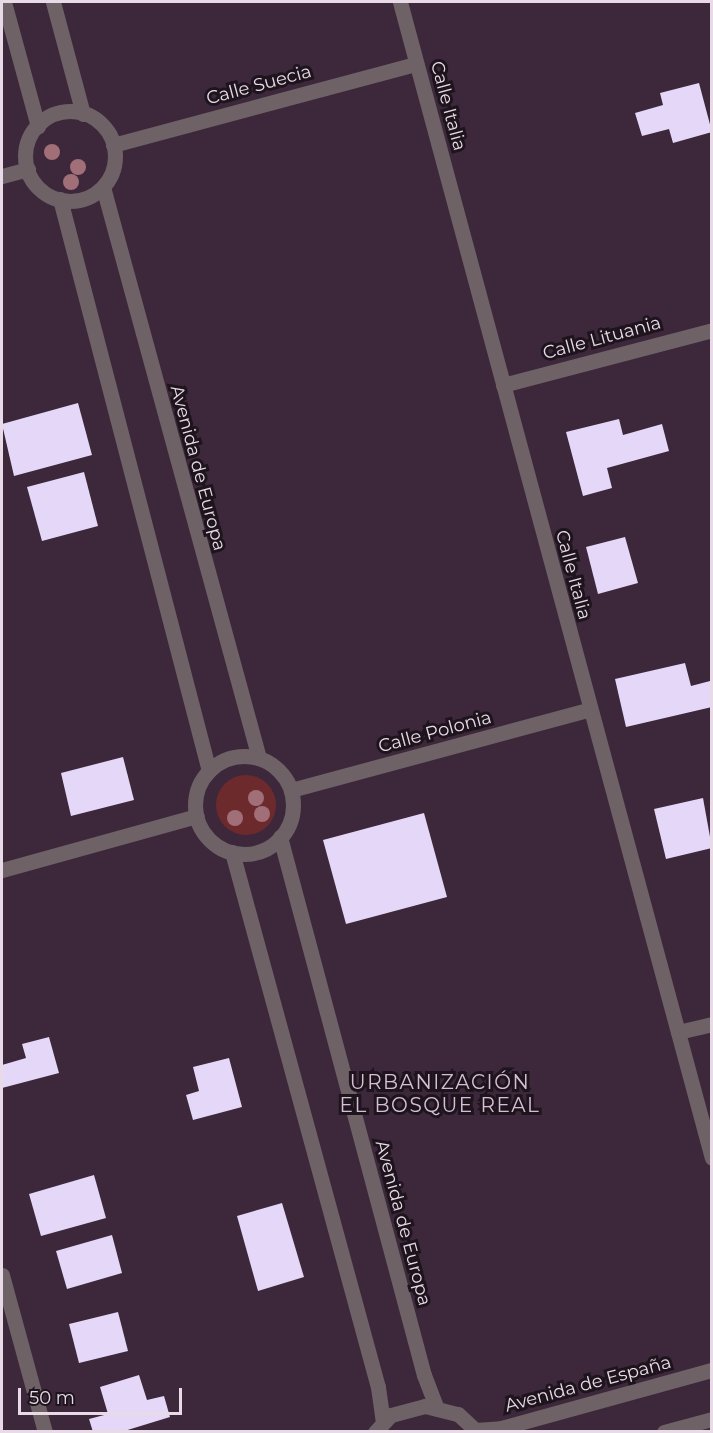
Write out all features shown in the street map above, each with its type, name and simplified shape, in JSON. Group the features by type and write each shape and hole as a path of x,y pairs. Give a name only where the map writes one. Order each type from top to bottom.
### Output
{"street":[{"path":"4,2 38,126"},
{"path":"53,2 83,114"},
{"name":"Calle Italia","path":"400,2 588,710 711,1158"},
{"name":"Calle Suecia","path":"113,145 416,63"},
{"path":"69,111 83,114 92,116 110,133 116,155 113,167 103,187 94,195 71,202 48,196 31,180 24,157 30,134 47,117 69,111"},
{"path":"2,176 28,169"},
{"name":"Avenida de Europa","path":"103,187 259,758"},
{"path":"60,199 209,771"},
{"name":"Calle Lituania","path":"503,385 711,330"},
{"name":"Calle Polonia","path":"291,790 588,710"},
{"path":"243,754 259,758 268,761 287,779 295,804 288,829 270,848 254,853 220,849 201,831 194,806 200,780 218,761 243,754"},
{"path":"2,870 197,816"},
{"name":"Avenida de Europa","path":"280,837 424,1376 437,1409"},
{"path":"232,852 378,1387 379,1427"},
{"path":"678,1032 711,1024"},
{"path":"2,1275 45,1431"},
{"name":"Avenida de España","path":"476,1431 501,1428 711,1370"},
{"path":"379,1427 392,1415 424,1406 458,1414 476,1431"},
{"path":"664,1431 711,1419"}],"shaded area":[{"path":"240,775 252,775 268,783 274,793 276,805 274,817 268,827 252,835 240,835 224,827 216,811 216,799 224,783"}],"building":[{"path":"699,83 712,132 673,143 669,129 642,136 635,113 663,105 660,93"},
{"path":"78,403 92,455 14,476 2,424"},
{"path":"619,419 623,435 662,424 669,451 607,468 612,488 583,496 566,432"},
{"path":"84,472 98,526 42,541 27,487"},
{"path":"625,537 638,583 598,594 586,547"},
{"path":"685,663 691,686 710,681 712,707 626,727 615,679"},
{"path":"123,757 134,800 71,816 61,773"},
{"path":"703,798 712,848 666,859 654,809"},
{"path":"424,813 447,897 346,924 323,840"},
{"path":"49,1037 59,1073 2,1088 2,1065 26,1058 22,1044"},
{"path":"229,1058 242,1107 193,1120 186,1095 199,1091 193,1067"},
{"path":"94,1175 106,1218 41,1236 29,1194"},
{"path":"282,1203 304,1277 258,1291 237,1216"},
{"path":"112,1235 122,1273 67,1289 56,1251"},
{"path":"118,1312 128,1351 79,1363 69,1324"},
{"path":"139,1375 147,1400 164,1396 170,1417 121,1432 93,1432 89,1419 108,1414 100,1387"}],"district":[{"name":"URBANIZACIÓN EL BOSQUE REAL","path":"440,1094"}]}
